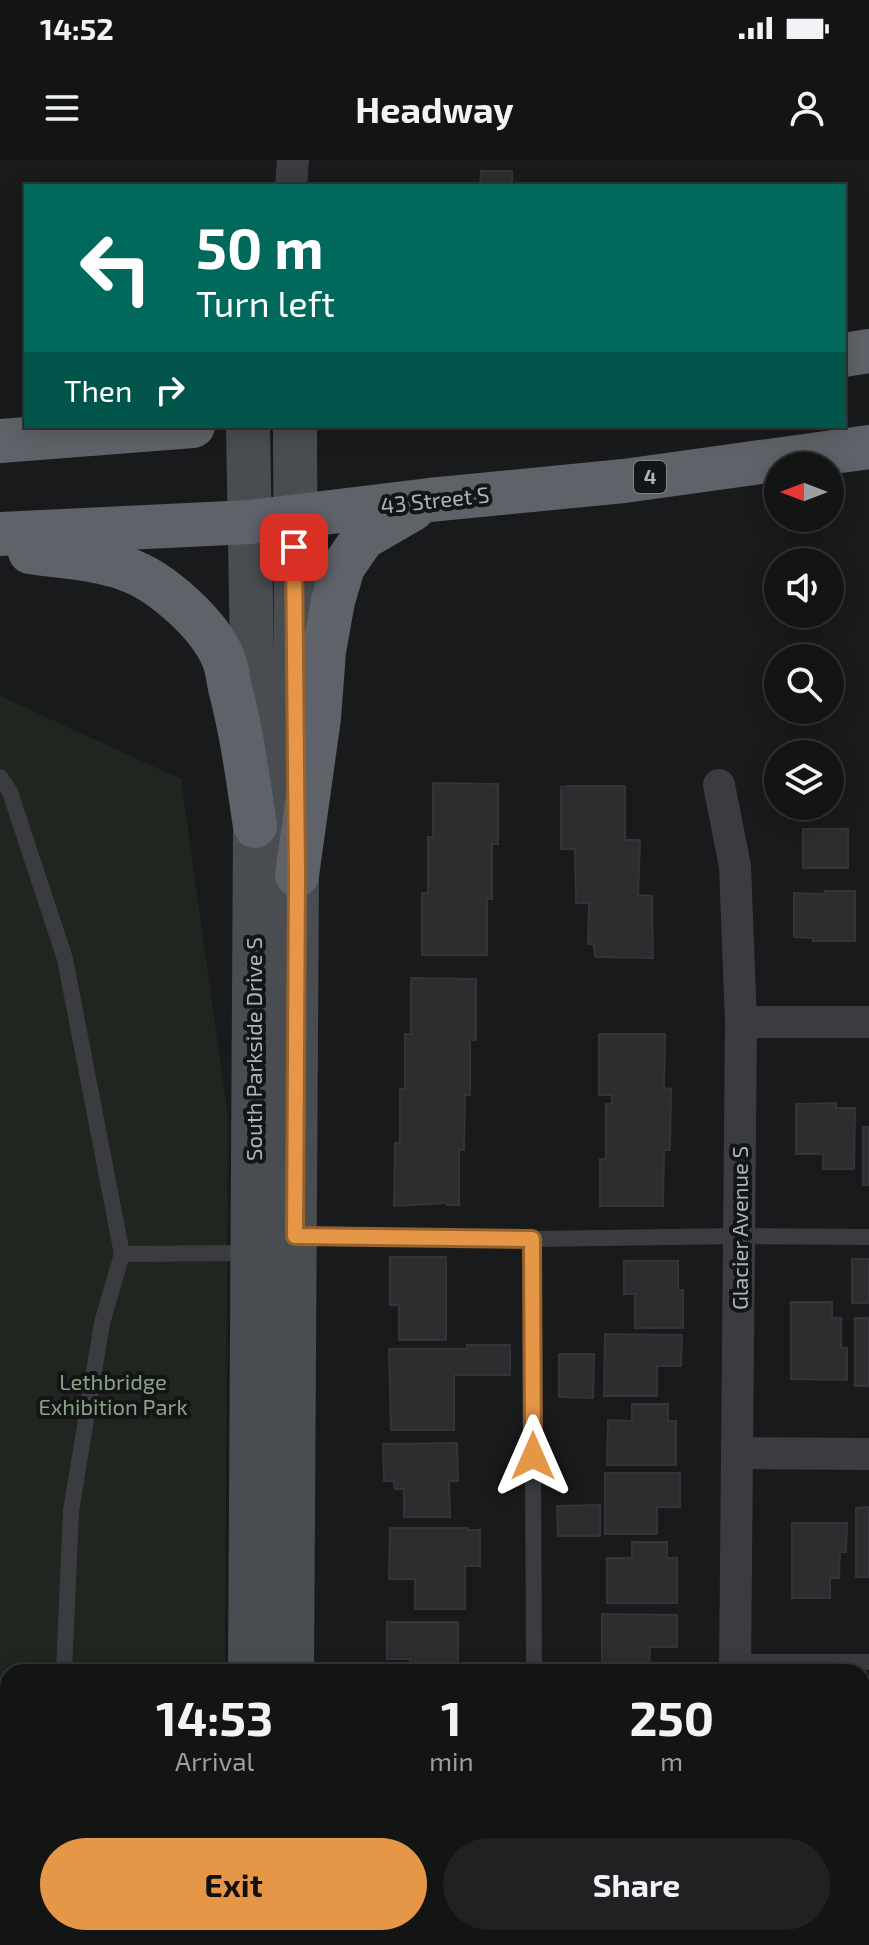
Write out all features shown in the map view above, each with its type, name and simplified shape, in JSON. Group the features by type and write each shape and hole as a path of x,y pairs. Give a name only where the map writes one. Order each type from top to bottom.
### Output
{"highway":[{"path":"846,355 869,351"},
{"path":"0,441 167,428"},
{"name":"43 Street S","path":"0,534 294,518 429,500 624,481 869,447"},
{"path":"297,875 319,718 324,651 343,567 363,538 429,500"},
{"path":"0,548 127,569 153,582 176,599 201,624 223,657 238,716 255,826"}],"main road":[{"name":"South Parkside Drive S","path":"248,428 255,826 250,1664"},
{"name":"South Parkside Drive S","path":"292,1664 297,875 295,428"}],"street":[{"name":"Glacier Avenue S","path":"719,785 735,866 741,1022 736,1664"},
{"path":"741,1022 869,1022"},
{"path":"738,1453 869,1454"}],"lane":[{"path":"0,777 10,792 65,959 122,1254 102,1323 71,1511 64,1664"},
{"path":"295,1236 532,1239 869,1237"},
{"path":"532,1239 534,1664"},
{"path":"122,1254 253,1253"},
{"path":"816,1664 869,1662"}],"green space":[{"name":"Lethbridge Exhibition Park","path":"0,696 181,779 228,1117 225,1664 0,1664"}],"building":[{"path":"481,171 512,171 512,184 480,184"},
{"path":"433,783 498,784 498,844 492,844 492,899 487,899 487,955 422,955 422,893 428,893 428,837 433,837"},
{"path":"625,786 625,840 640,840 638,895 652,896 653,958 595,957 594,944 588,944 589,903 576,903 575,849 561,849 561,787"},
{"path":"803,829 848,829 848,868 803,868"},
{"path":"825,891 855,891 855,941 813,941 813,938 794,937 794,893 825,894"},
{"path":"411,978 476,979 476,1040 470,1040 470,1095 465,1095 464,1150 459,1150 459,1205 394,1206 395,1143 400,1143 400,1089 405,1089 405,1034 411,1034"},
{"path":"599,1034 665,1034 664,1088 671,1089 670,1150 664,1150 663,1206 600,1206 600,1159 606,1159 606,1104 612,1104 612,1095 599,1095"},
{"path":"836,1103 836,1108 855,1108 854,1169 823,1169 823,1154 796,1154 796,1104"},
{"path":"863,1127 869,1127 869,1185 863,1185"},
{"path":"390,1257 446,1257 446,1340 399,1340 399,1305 390,1305"},
{"path":"852,1259 869,1259 869,1303 852,1303"},
{"path":"624,1261 678,1261 678,1290 683,1290 683,1328 635,1328 635,1294 624,1294"},
{"path":"791,1302 832,1302 832,1318 841,1318 841,1348 847,1348 847,1380 791,1379"},
{"path":"855,1318 869,1318 869,1386 855,1386"},
{"path":"605,1334 682,1335 681,1366 657,1366 657,1396 604,1396"},
{"path":"467,1345 510,1345 510,1375 454,1375 454,1430 391,1430 389,1349 467,1349"},
{"path":"559,1354 594,1354 593,1398 559,1397"},
{"path":"632,1404 668,1404 668,1421 676,1421 676,1465 607,1465 608,1420 632,1421"},
{"path":"457,1443 458,1481 449,1481 450,1517 404,1517 404,1489 395,1489 394,1481 384,1481 383,1444"},
{"path":"605,1473 680,1473 680,1507 657,1507 657,1534 605,1534"},
{"path":"600,1505 600,1536 558,1536 557,1506"},
{"path":"869,1507 869,1577 856,1577 856,1508"},
{"path":"792,1523 847,1523 846,1552 840,1552 839,1578 830,1578 830,1598 792,1598"},
{"path":"390,1528 480,1530 480,1566 465,1566 465,1609 415,1609 415,1579 389,1579"},
{"path":"632,1542 667,1542 667,1558 677,1558 677,1603 607,1603 607,1558 632,1558"},
{"path":"602,1614 677,1615 677,1647 650,1647 649,1664 602,1664"},
{"path":"387,1622 458,1622 458,1664 410,1664 410,1659 387,1659"}],"route":[{"path":"294,547 297,875 295,1236 532,1239 533,1456"}]}
